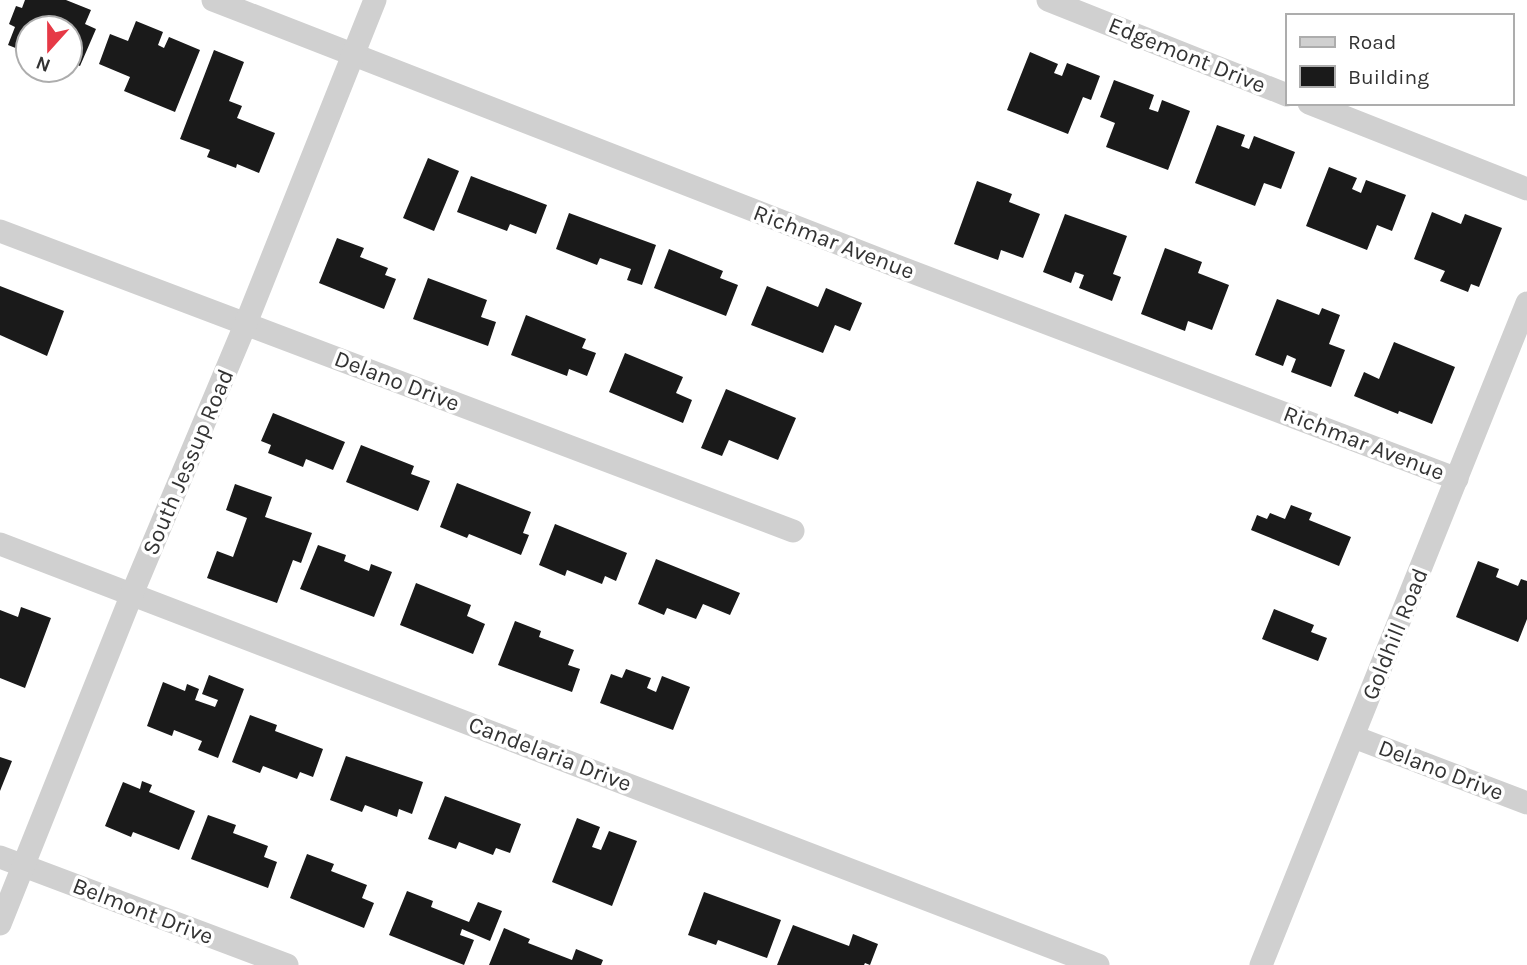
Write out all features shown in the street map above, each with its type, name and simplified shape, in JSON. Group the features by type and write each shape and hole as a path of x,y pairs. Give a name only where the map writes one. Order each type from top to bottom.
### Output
{"street":[{"name":"Richmar Avenue","path":"213,0 900,267 1457,479"},
{"name":"South Jessup Road","path":"0,924 375,0"},
{"name":"Edgemont Drive","path":"1048,0 1286,95"},
{"path":"1314,105 1527,189"},
{"name":"Delano Drive","path":"0,231 793,531"},
{"name":"Goldhill Road","path":"1261,965 1527,303"},
{"name":"Candelaria Drive","path":"0,544 1098,965"},
{"name":"Delano Drive","path":"1354,737 1527,803"},
{"name":"Belmont Drive","path":"0,857 287,965"}],"building":[{"path":"25,0 66,0 91,10 85,24 96,29 84,57 84,14 14,14 14,26 9,24 16,6 22,8"},
{"path":"136,21 163,32 158,45 164,48 169,37 200,50 175,112 124,91 130,77 99,64 110,34 128,41"},
{"path":"14,30 14,47 8,45"},
{"path":"214,50 244,62 229,101 242,106 237,118 275,133 259,173 237,164 236,168 207,157 210,150 180,139"},
{"path":"1030,52 1058,64 1054,73 1062,76 1067,63 1100,76 1091,100 1083,97 1068,134 1007,110"},
{"path":"1114,80 1154,95 1149,109 1158,112 1162,100 1190,111 1168,170 1106,147 1115,123 1100,117"},
{"path":"1217,125 1245,135 1241,146 1249,149 1254,136 1295,152 1281,189 1264,183 1255,206 1195,183"},
{"path":"428,158 459,171 434,231 403,218"},
{"path":"1329,167 1357,178 1352,189 1361,193 1366,180 1406,195 1392,231 1377,225 1367,250 1306,226"},
{"path":"471,176 547,205 536,234 510,224 507,231 457,212"},
{"path":"977,181 1012,194 1009,202 1040,214 1023,258 1001,250 998,260 954,244"},
{"path":"1432,212 1461,224 1465,214 1502,228 1479,287 1471,284 1468,292 1440,281 1445,271 1414,259"},
{"path":"569,213 656,245 642,285 627,280 631,269 600,258 597,265 556,249"},
{"path":"1065,214 1127,236 1113,274 1121,277 1112,301 1079,288 1084,275 1075,272 1071,283 1043,272"},
{"path":"337,238 364,248 360,257 388,268 385,275 396,279 384,309 319,283"},
{"path":"1165,248 1202,262 1198,273 1229,285 1212,330 1188,321 1185,331 1141,314"},
{"path":"669,249 723,271 720,278 738,285 726,316 654,288"},
{"path":"428,278 487,300 481,317 496,322 488,346 413,319"},
{"path":"0,286 64,311 47,356 0,335"},
{"path":"767,286 818,307 826,288 862,303 850,331 835,325 823,353 751,325"},
{"path":"1277,299 1319,315 1322,308 1340,315 1329,344 1345,350 1331,387 1291,372 1296,359 1287,355 1283,366 1255,355"},
{"path":"526,315 586,339 582,348 596,353 587,376 569,369 567,376 511,355"},
{"path":"1394,342 1455,367 1432,424 1354,396 1364,372 1379,379"},
{"path":"625,353 683,377 676,393 692,400 683,423 609,392"},
{"path":"726,389 796,418 778,460 729,440 722,456 701,448"},
{"path":"273,413 345,442 333,470 306,459 303,467 268,453 271,445 261,441"},
{"path":"361,445 414,466 411,474 430,481 418,511 346,482"},
{"path":"457,483 531,512 523,533 529,535 521,555 469,534 467,538 440,527"},
{"path":"235,484 272,497 265,517 312,533 301,563 293,560 277,603 207,578 217,551 233,557 247,518 226,510"},
{"path":"1291,505 1312,513 1309,520 1351,537 1339,566 1251,530 1257,515 1267,519 1270,513 1285,519"},
{"path":"555,524 627,553 616,581 605,576 602,584 567,570 565,576 539,565"},
{"path":"318,545 346,555 344,561 369,571 371,564 392,572 374,617 300,589"},
{"path":"656,559 740,593 730,615 703,604 696,619 667,608 664,615 638,604"},
{"path":"1478,561 1499,569 1496,577 1518,586 1521,579 1527,581 1527,619 1518,642 1456,617"},
{"path":"416,583 471,605 467,616 485,624 473,654 400,625"},
{"path":"21,607 51,618 25,688 0,678 0,610 18,617"},
{"path":"1274,609 1314,625 1311,632 1327,638 1318,661 1262,639"},
{"path":"515,621 541,631 539,637 574,650 568,665 580,669 572,692 498,665"},
{"path":"626,669 651,678 647,688 656,692 662,676 690,687 673,730 600,703 611,674 622,678"},
{"path":"209,675 244,689 218,758 198,750 202,741 174,730 172,736 147,726 163,682 185,691 187,684 199,689 195,700 215,707 218,700 202,694"},
{"path":"250,715 277,725 275,731 323,749 313,777 300,772 297,779 263,766 260,773 232,762"},
{"path":"346,756 423,782 412,814 399,809 397,817 365,805 362,812 330,800"},
{"path":"0,757 12,761 0,791"},
{"path":"142,781 152,785 149,792 195,811 179,850 133,832 131,837 105,826 123,782 140,789"},
{"path":"445,796 521,824 510,853 496,848 493,855 459,842 456,849 428,839"},
{"path":"208,815 236,825 233,833 268,846 264,857 277,862 268,888 191,859"},
{"path":"577,818 600,827 592,847 601,850 609,831 637,841 612,906 552,882"},
{"path":"307,854 334,864 331,871 367,885 362,898 374,903 364,928 290,898"},
{"path":"407,891 433,901 431,907 469,922 478,902 502,911 490,941 462,929 460,935 474,940 464,965 389,935"},
{"path":"704,892 781,920 767,958 718,940 716,945 688,935"},
{"path":"793,925 849,946 853,934 878,944 870,965 777,965"},
{"path":"504,928 530,939 528,943 572,960 576,949 603,960 601,965 489,965"}]}
